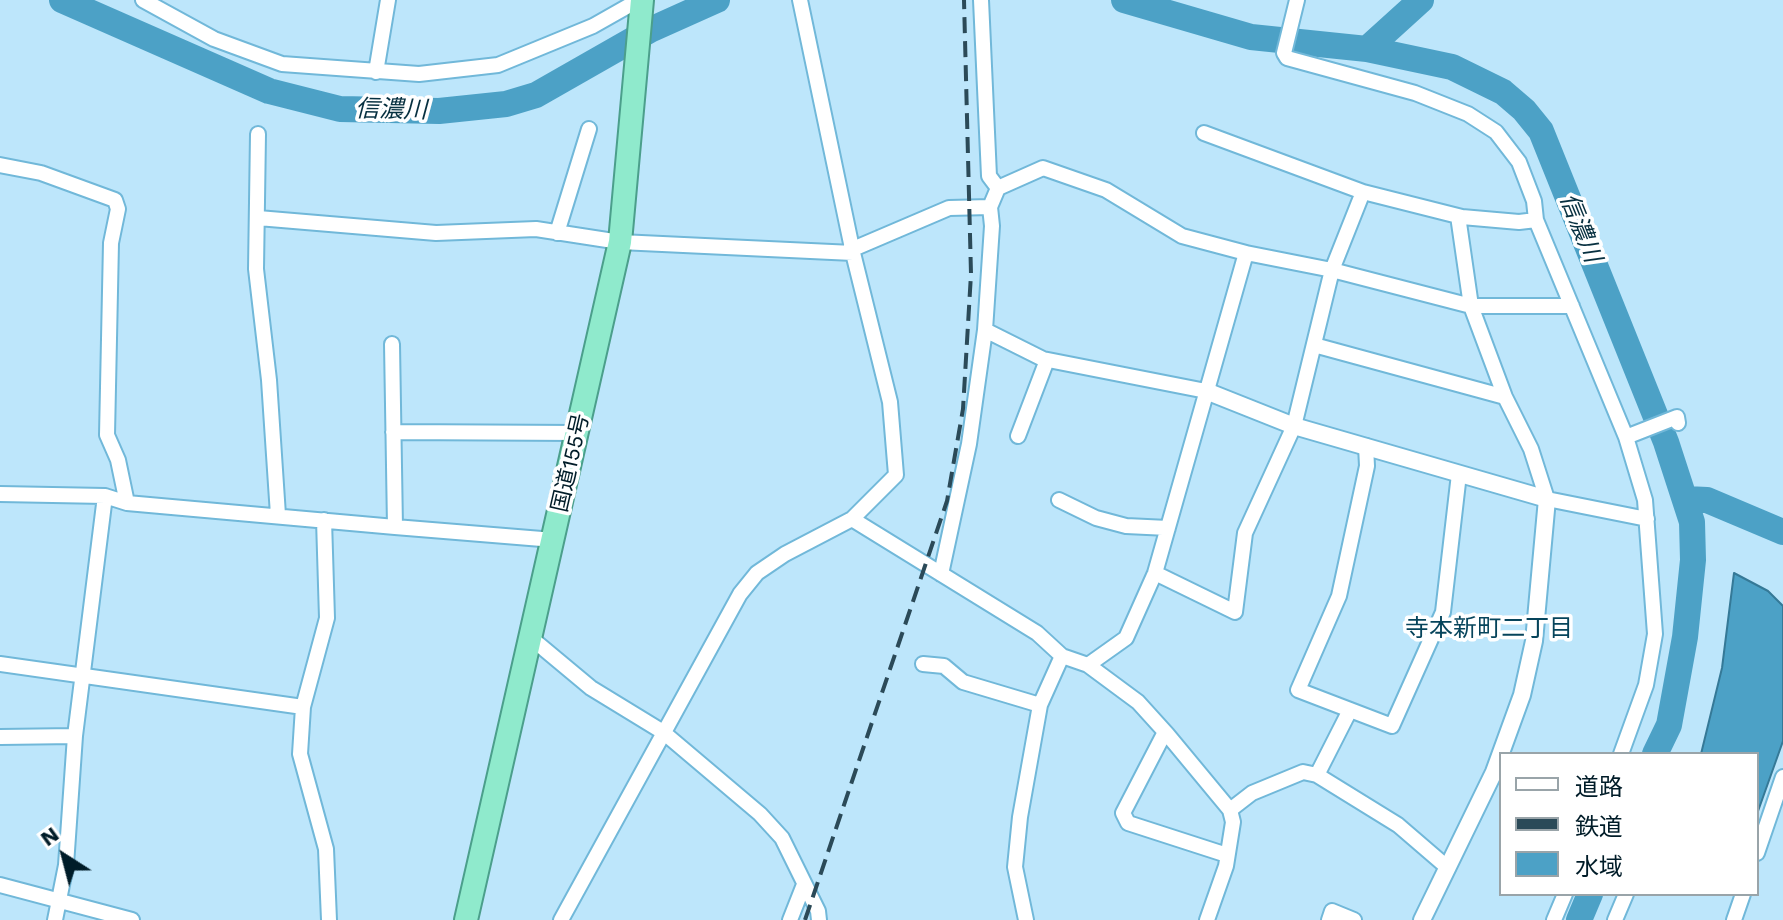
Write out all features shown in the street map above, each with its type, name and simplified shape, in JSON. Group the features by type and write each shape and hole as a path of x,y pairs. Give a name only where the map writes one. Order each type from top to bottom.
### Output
{"highway":[{"name":"国道155号","path":"466,920 620,242 641,1"}],"street":[{"path":"143,0 214,39 282,64 431,74 498,65 582,31 641,1"},
{"path":"376,72 388,0"},
{"path":"1297,0 1286,45 1287,58 1415,93 1468,114 1496,132 1519,162 1534,201 1536,220 1626,437 1645,500 1655,634 1646,685 1622,752"},
{"path":"561,920 721,624 757,573 785,554 852,519 896,475 890,402 853,251 801,4"},
{"path":"981,4 989,176 998,188"},
{"path":"557,233 589,129"},
{"path":"1204,133 1363,192 1458,216 1519,222 1536,220"},
{"path":"258,134 256,269 269,380 278,515"},
{"path":"0,165 41,173 115,200 118,209 111,243 107,435 118,460 127,503"},
{"path":"941,574 969,444 985,330 992,226 990,207 998,188 1043,168 1106,190 1182,236 1246,253 1332,270 1471,306 1572,306"},
{"path":"1155,573 1235,612 1245,533 1294,426 1332,270 1363,192"},
{"path":"258,218 436,233 536,229 620,242 853,251 949,208 990,207"},
{"path":"1458,216 1471,306 1505,397 1531,449 1547,499 1534,641 1522,695 1501,752"},
{"path":"1088,665 1126,638 1155,573 1246,253"},
{"path":"985,330 1047,360 1206,391 1294,426 1459,474 1547,499 1647,519"},
{"path":"392,344 395,527"},
{"path":"1314,345 1505,397"},
{"path":"1018,436 1047,360"},
{"path":"1626,437 1674,422"},
{"path":"393,432 578,433"},
{"path":"1366,446 1367,466 1339,596 1298,690 1392,726 1443,612 1459,474"},
{"path":"0,494 105,496 127,503 554,540"},
{"path":"55,920 66,865 75,736 105,496"},
{"path":"1059,500 1096,518 1126,526 1168,528"},
{"path":"852,519 1037,633 1062,656 1088,665 1138,702 1165,732 1230,810 1233,822 1227,855 1207,920"},
{"path":"324,520 327,618 303,707 300,754 326,849 329,920"},
{"path":"531,638 591,688 663,732 760,814 782,838 803,887 818,911 819,920"},
{"path":"1026,920 1015,867 1040,705 1062,656"},
{"path":"0,664 303,707"},
{"path":"923,664 944,666 963,682 1040,705"},
{"path":"1317,775 1349,712"},
{"path":"1165,732 1123,813 1128,823 1227,855"},
{"path":"0,737 75,736"},
{"path":"1422,920 1499,758"},
{"path":"1230,810 1252,793 1303,772 1317,775 1398,825 1448,868"},
{"path":"1759,849 1777,813 1783,777"},
{"path":"0,885 58,903 132,920"},
{"path":"790,920 803,887"},
{"path":"1554,920 1564,896"},
{"path":"1615,920 1625,896"},
{"path":"1734,920 1742,896"},
{"path":"1329,920 1332,911 1354,920"}],"water":[{"path":"1734,573 1768,591 1783,606 1783,741 1759,808 1759,752 1701,752 1722,668"}],"waterway":[{"name":"信濃川","path":"62,0 269,91 340,109 439,111 506,104 536,95 650,30 717,0"},
{"name":"信濃川","path":"1124,0 1251,37 1367,49 1452,67 1503,92 1524,110 1541,131 1666,442 1692,522 1693,560 1685,637 1669,725 1656,752"},
{"path":"1367,49 1421,0"},
{"path":"1686,499 1707,500 1783,532"},
{"name":"信濃川","path":"1579,920 1589,896"}],"railway":[{"path":"805,920 947,501 963,409 971,274 964,0"}],"district":[{"name":"寺本新町二丁目","path":"1489,629"}]}
